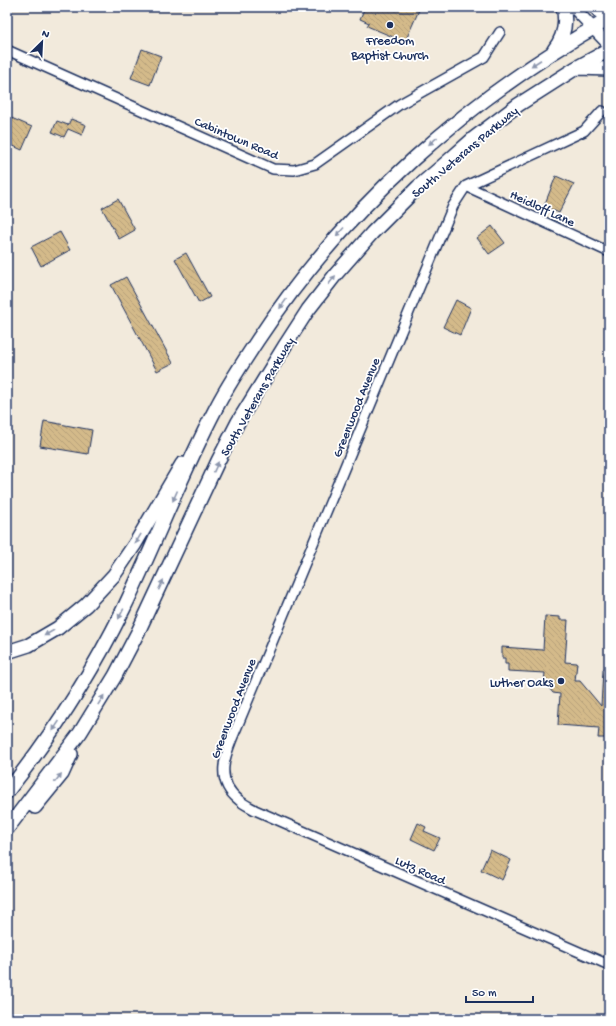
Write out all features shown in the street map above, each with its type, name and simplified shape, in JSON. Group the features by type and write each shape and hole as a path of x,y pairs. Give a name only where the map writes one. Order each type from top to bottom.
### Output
{"highway":[{"path":"553,52 564,32 565,17 563,7"},
{"name":"South Veterans Parkway","path":"7,792 67,710 107,641 139,576 215,410 234,376 268,324 300,281 338,235 378,192 429,145 507,82 553,52 608,21"},
{"name":"South Veterans Parkway","path":"7,829 80,733 115,676 138,632 238,422 308,310 361,246 418,187 473,139 512,109 576,68 609,50"},
{"path":"576,68 609,69"},
{"path":"7,652 29,645 58,628 86,605 114,575 135,544 215,410"},
{"path":"7,840 62,774 80,733"}],"main road":[{"path":"573,7 609,45"},
{"path":"594,7 608,21"}],"street":[{"name":"Cabintown Road","path":"7,50 273,169 294,170 315,164 400,104 484,58 500,32"},
{"path":"466,186 584,131 602,111"},
{"name":"Heidloff Lane","path":"466,186 609,252"},
{"name":"Greenwood Avenue","path":"228,788 224,778 223,765 226,753 453,206 466,186"},
{"name":"Lutz Road","path":"228,788 238,800 255,810 609,966"}],"building":[{"name":"Freedom Baptist Church","path":"365,7 411,7 419,10 405,42 367,26 369,23 360,19"},
{"path":"142,49 161,56 150,85 131,78"},
{"path":"7,116 32,127 22,150 7,143"},
{"path":"71,119 86,125 82,135 68,129 64,137 52,132 57,121 68,125"},
{"path":"556,176 574,184 559,213 544,206"},
{"path":"118,199 135,230 119,239 102,208"},
{"path":"492,226 505,243 489,254 477,238"},
{"path":"60,232 70,250 41,266 31,247"},
{"path":"186,253 210,297 199,303 175,259"},
{"path":"126,277 173,363 157,371 111,285"},
{"path":"456,300 471,308 460,335 443,327"},
{"path":"44,421 92,430 88,454 40,446"},
{"name":"Luther Oaks","path":"545,616 560,617 560,620 568,620 565,662 577,663 575,681 580,681 601,706 603,670 609,671 609,738 598,738 599,728 558,725 560,694 553,693 544,682 545,673 508,671 508,664 505,664 505,658 502,658 502,647 543,650"},
{"path":"418,823 426,827 424,831 440,838 434,850 411,839"},
{"path":"490,850 511,860 502,880 481,870"}],"place":[{"name":"Freedom Baptist Church","path":"390,25"},
{"name":"Luther Oaks","path":"561,681"}]}
